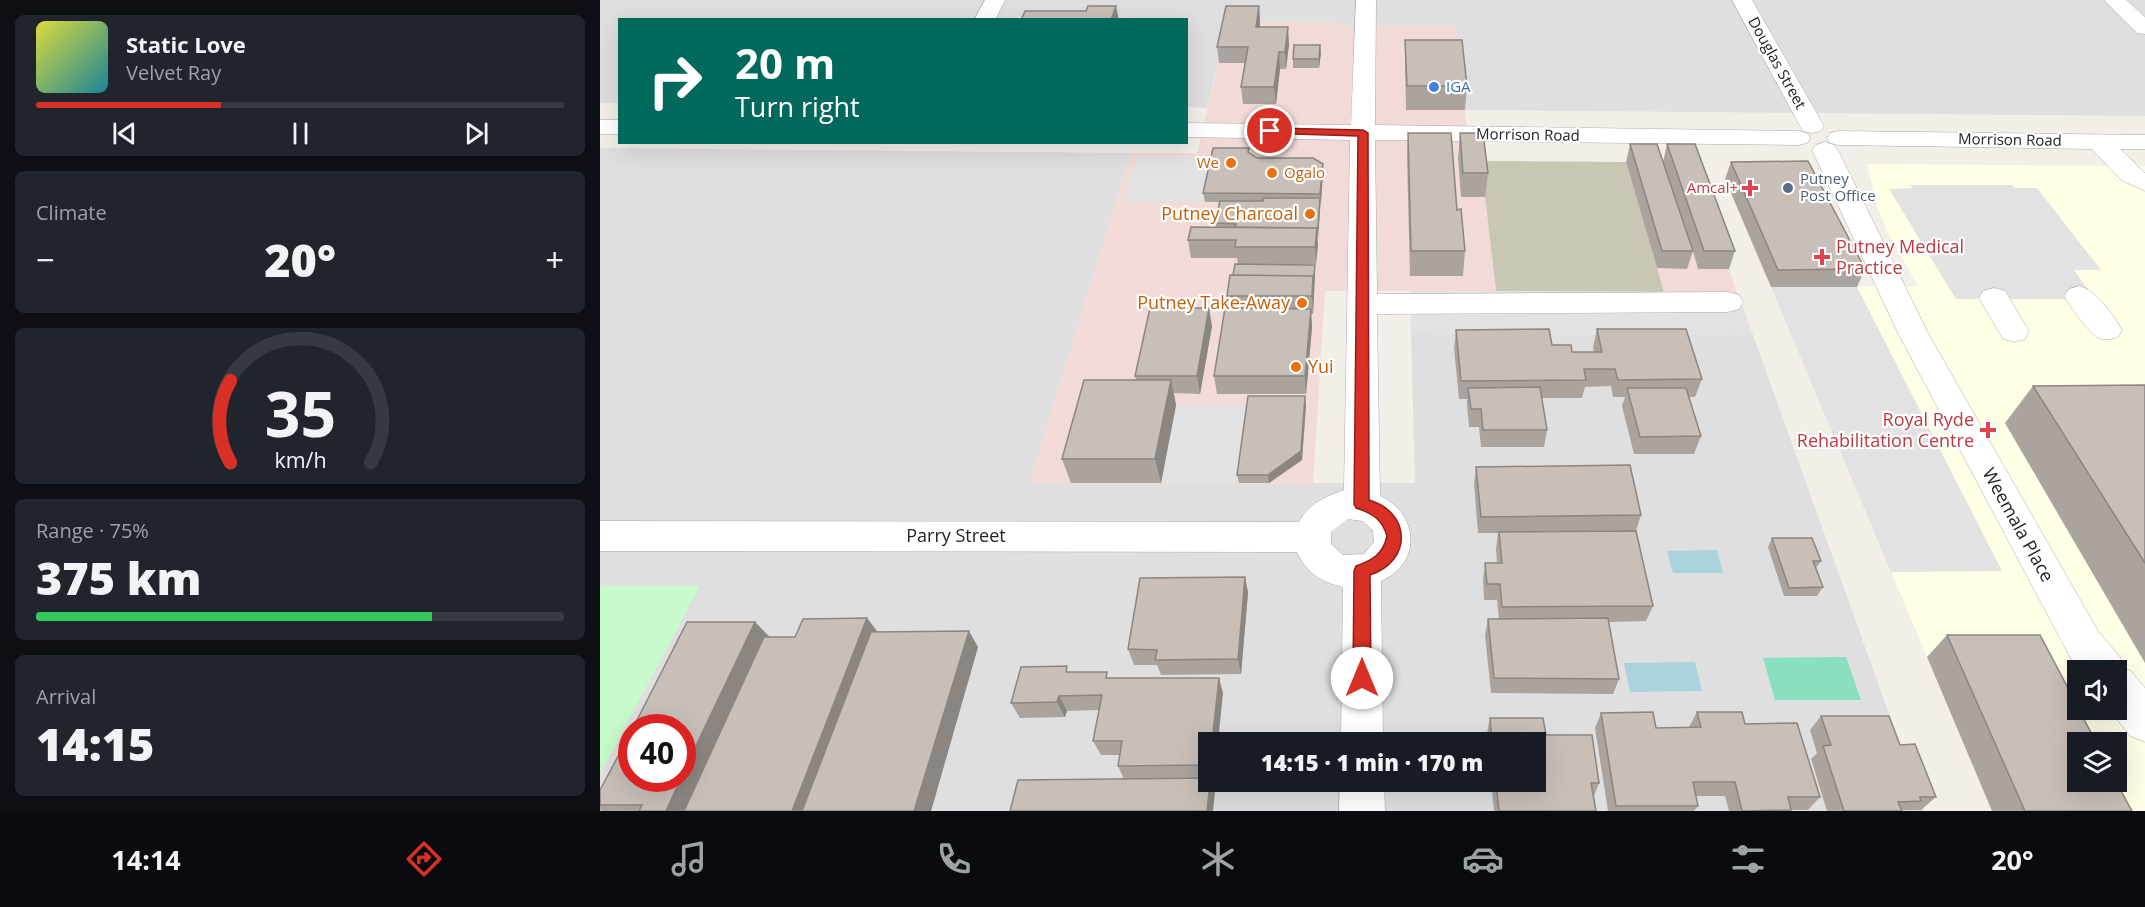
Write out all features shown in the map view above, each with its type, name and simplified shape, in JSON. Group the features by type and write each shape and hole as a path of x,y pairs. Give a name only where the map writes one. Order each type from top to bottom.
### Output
{"street":[{"path":"985,18 994,0"},
{"path":"1362,504 1363,133 1366,0"},
{"name":"Douglas Street","path":"1742,0 1818,138"},
{"path":"2114,0 2145,28"},
{"path":"600,127 618,127"},
{"name":"Morrison Road","path":"1188,130 2145,142"},
{"name":"Weemala Place","path":"1818,138 1931,366 2084,644 2097,660"},
{"path":"2099,141 2130,175 2145,183"},
{"path":"2079,296 2107,330"},
{"path":"1994,298 2014,331"},
{"path":"1363,304 1728,302"},
{"path":"1362,504 1374,507 1384,515 1392,525 1395,536 1393,547 1386,558 1375,566 1362,571 1350,572 1326,564 1314,547 1312,537 1315,525 1323,515 1341,506 1362,504"},
{"name":"Parry Street","path":"600,536 1312,537"},
{"path":"1362,571 1362,732"},
{"path":"2127,699 2145,721"},
{"path":"1362,792 1362,811"}],"shaded area":[{"path":"600,0 2145,0 2145,116 1465,110 1456,26 1342,26 1342,22 1228,22 1207,108 1188,107 1188,18 1122,17 618,18 618,103 600,103"},
{"path":"1228,22 1342,22 1342,26 1456,26 1470,157 1481,158 1496,291 1325,291 1313,484 1029,483 1131,153 1197,153"},
{"path":"600,148 1131,153 1030,483 1415,483 1411,334 1753,335 1924,811 600,811"},
{"path":"1137,157 1214,157 1205,202 1124,202"},
{"path":"1481,161 1626,162 1664,292 1496,291"},
{"path":"1626,162 1690,162 1737,292 1664,292"},
{"name":"Royal Ryde Rehabilitation Centre","path":"1867,164 2145,166 2145,811 1992,811 1771,287 1918,286 1888,233 1878,209"},
{"path":"1910,185 2012,185 2015,188 2037,188 2101,270 2074,270 2095,299 1956,299 1889,189 1912,188"},
{"path":"1771,287 1857,287 2002,571 1891,572"},
{"path":"1410,291 1737,292 1753,335 1411,334"},
{"path":"1176,405 1249,405 1239,483 1161,483"}],"green space":[{"path":"600,586 700,586 632,714 618,714 618,740 600,774"},
{"path":"1846,657 1861,700 1775,700 1763,658"}],"water":[{"path":"1717,550 1723,573 1673,573 1667,551"},
{"path":"1695,662 1702,691 1630,692 1624,663"}],"building":[{"path":"1088,6 1116,6 1112,18 1022,18 1025,11 1086,11"},
{"path":"1226,6 1259,6 1256,27 1288,27 1285,52 1279,52 1274,87 1241,87 1248,47 1217,47"},
{"path":"1405,40 1462,40 1467,86 1407,86"},
{"path":"1294,45 1320,45 1319,59 1293,59"},
{"path":"1408,133 1451,133 1457,210 1461,209 1465,251 1411,251"},
{"path":"1460,133 1483,133 1488,173 1463,173"},
{"path":"1630,144 1657,144 1693,251 1662,251"},
{"path":"1667,144 1695,144 1735,251 1704,251"},
{"path":"1213,148 1249,148 1248,152 1257,158 1313,158 1323,164 1320,194 1203,193"},
{"path":"1808,161 1865,269 1778,270 1731,162"},
{"path":"1263,198 1320,198 1318,228 1235,227 1236,224 1215,223 1220,201 1263,201"},
{"path":"1191,227 1317,228 1315,247 1235,247 1236,240 1188,240"},
{"path":"1235,264 1315,265 1313,284 1313,276 1233,275"},
{"path":"1230,275 1313,276 1312,296 1227,296"},
{"path":"1150,308 1209,308 1197,376 1135,376"},
{"path":"1225,308 1311,309 1305,376 1214,376"},
{"path":"1549,329 1552,345 1571,345 1572,352 1602,352 1597,329 1686,329 1702,379 1618,380 1615,369 1584,369 1586,380 1461,381 1456,330"},
{"path":"1084,380 1171,380 1155,459 1062,459"},
{"path":"2145,385 2145,563 2033,386"},
{"path":"1540,387 1547,430 1483,430 1481,409 1471,409 1468,388"},
{"path":"1627,388 1686,388 1701,436 1640,437"},
{"path":"1248,396 1305,396 1301,451 1268,475 1237,475"},
{"path":"1630,465 1641,515 1481,517 1476,467"},
{"path":"1636,531 1653,606 1502,607 1500,584 1487,584 1485,563 1502,563 1499,532"},
{"path":"1772,538 1812,538 1821,561 1813,561 1823,587 1789,588"},
{"path":"1245,577 1238,659 1155,660 1157,650 1128,649 1140,578"},
{"path":"867,618 792,811 684,811 693,792 696,792 696,785 764,637 795,637 803,619"},
{"path":"1608,618 1619,679 1494,678 1488,619"},
{"path":"687,622 755,622 696,746 696,714 640,714"},
{"path":"969,631 914,811 802,811 871,632"},
{"path":"1947,635 2040,635 2067,686 2067,720 2084,720 2091,732 2067,732 2067,792 2122,792 2132,811 2025,811"},
{"path":"1067,666 1066,672 1107,672 1106,678 1219,678 1213,732 1198,732 1198,765 1118,766 1122,741 1093,741 1102,695 1059,696 1057,702 1011,703 1021,667"},
{"path":"1653,712 1656,728 1701,727 1697,712 1742,712 1745,724 1797,723 1820,797 1788,797 1791,810 1742,811 1735,782 1693,782 1698,806 1616,806 1601,713"},
{"path":"1821,716 1889,716 1900,745 1915,744 1936,797 1920,797 1921,801 1898,802 1902,811 1844,811 1823,746 1831,745"},
{"path":"1490,718 1543,718 1545,732 1491,732"},
{"path":"1546,735 1592,735 1599,783 1591,783 1596,811 1499,811 1497,792 1546,792"},
{"path":"618,756 618,792 675,792 666,811 639,811 642,805 600,805 600,790"},
{"path":"1198,778 1198,792 1209,792 1207,811 1010,811 1018,780"}],"place":[{"name":"IGA","path":"1434,87"},
{"name":"We","path":"1231,163"},
{"name":"Ogalo","path":"1272,173"},
{"name":"Amcal+","path":"1750,188"},
{"name":"Putney Post Office","path":"1788,188"},
{"name":"Putney Charcoal","path":"1310,214"},
{"name":"Putney Medical Practice","path":"1822,257"},
{"name":"Putney Take-Away","path":"1302,303"},
{"name":"Yui","path":"1296,367"},
{"name":"Royal Ryde Rehabilitation Centre","path":"1988,430"}],"route":[{"path":"1270,131 1363,133 1362,504 1374,507 1384,515 1392,525 1395,536 1393,547 1386,558 1362,571 1362,678"}]}
